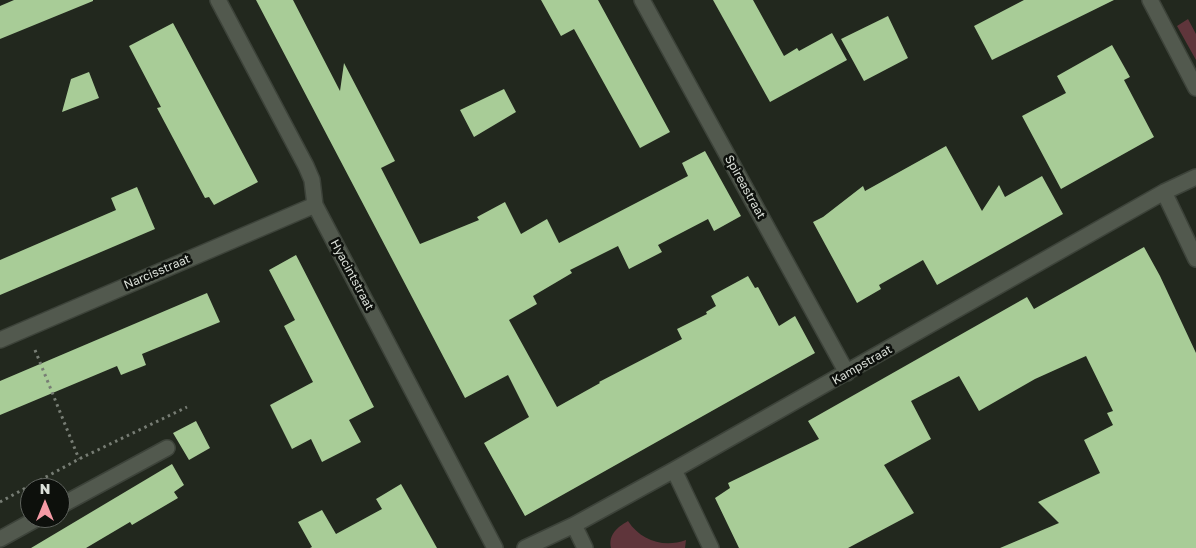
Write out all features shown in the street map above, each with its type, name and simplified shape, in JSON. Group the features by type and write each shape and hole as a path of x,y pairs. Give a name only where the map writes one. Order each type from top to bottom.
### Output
{"street":[{"name":"Hyacintstraat","path":"218,0 306,166 312,180 315,205 495,548"},
{"name":"Spireastraat","path":"642,0 847,373"},
{"path":"1150,0 1196,88"},
{"name":"Kampstraat","path":"525,548 574,525 674,470 1164,192 1196,177"},
{"path":"1164,192 1196,259"},
{"name":"Narcisstraat","path":"0,340 315,205"},
{"path":"70,501 167,448"},
{"path":"674,470 710,548"},
{"path":"574,525 585,548"},
{"path":"0,539 20,528"}],"path":[{"path":"26,328 80,459"},
{"path":"0,502 80,459 187,407"}],"shaded area":[{"path":"1188,19 1196,34 1196,60 1177,26"},
{"path":"628,521 639,534 654,541 669,543 686,540 685,548 611,548 612,535 617,528"}],"building":[{"path":"14,0 93,1 0,39 0,6"},
{"path":"256,0 293,0 340,91 344,63 395,161 381,168 420,244 479,220 477,217 505,202 521,234 547,219 559,243 688,176 682,163 705,151 741,216 714,231 708,219 658,245 662,252 629,269 618,246 570,270 572,273 533,296 537,304 509,320 557,407 599,382 682,339 677,329 707,314 706,312 716,306 711,296 748,276 755,288 758,287 779,326 795,316 815,353 525,516 484,443 529,417 508,375 465,398"},
{"path":"541,0 598,0 670,132 640,148 574,29 561,36"},
{"path":"713,0 753,0 784,56 797,48 799,51 832,33 847,60 770,102"},
{"path":"1024,0 1114,0 992,60 974,26"},
{"path":"888,16 908,58 864,81 841,39"},
{"path":"173,23 258,182 214,205 209,197 205,198 157,108 161,107 129,46"},
{"path":"1112,45 1130,77 1124,80 1154,137 1061,189 1022,116 1066,93 1057,76"},
{"path":"89,72 99,98 62,112 71,79"},
{"path":"504,89 516,112 474,137 460,110"},
{"path":"946,146 982,211 999,185 1005,197 1042,176 1063,214 937,285 923,260 879,285 881,289 857,303 813,222 823,217 863,186 865,191"},
{"path":"137,187 155,229 0,295 0,260 116,210 111,198"},
{"path":"1144,247 1160,276 1196,353 1196,548 1000,548 1059,523 1038,502 1100,473 1084,440 1113,425 1107,413 1113,411 1086,356 1035,379 979,411 959,376 911,401 931,439 884,465 914,513 848,548 739,548 715,498 730,488 728,483 819,439 808,421 1027,297 1034,309"},
{"path":"296,255 374,407 349,420 361,442 322,462 311,439 292,449 270,405 313,382 284,326 295,320 269,270"},
{"path":"207,293 220,322 142,354 146,365 121,375 117,366 0,415 0,381"},
{"path":"196,421 210,448 189,460 173,433"},
{"path":"172,464 184,485 174,492 178,498 132,525 130,522 86,548 31,548 65,528 70,528 70,525"},
{"path":"401,484 437,548 310,548 312,547 298,522 322,510 336,534 382,509 376,499"}]}
